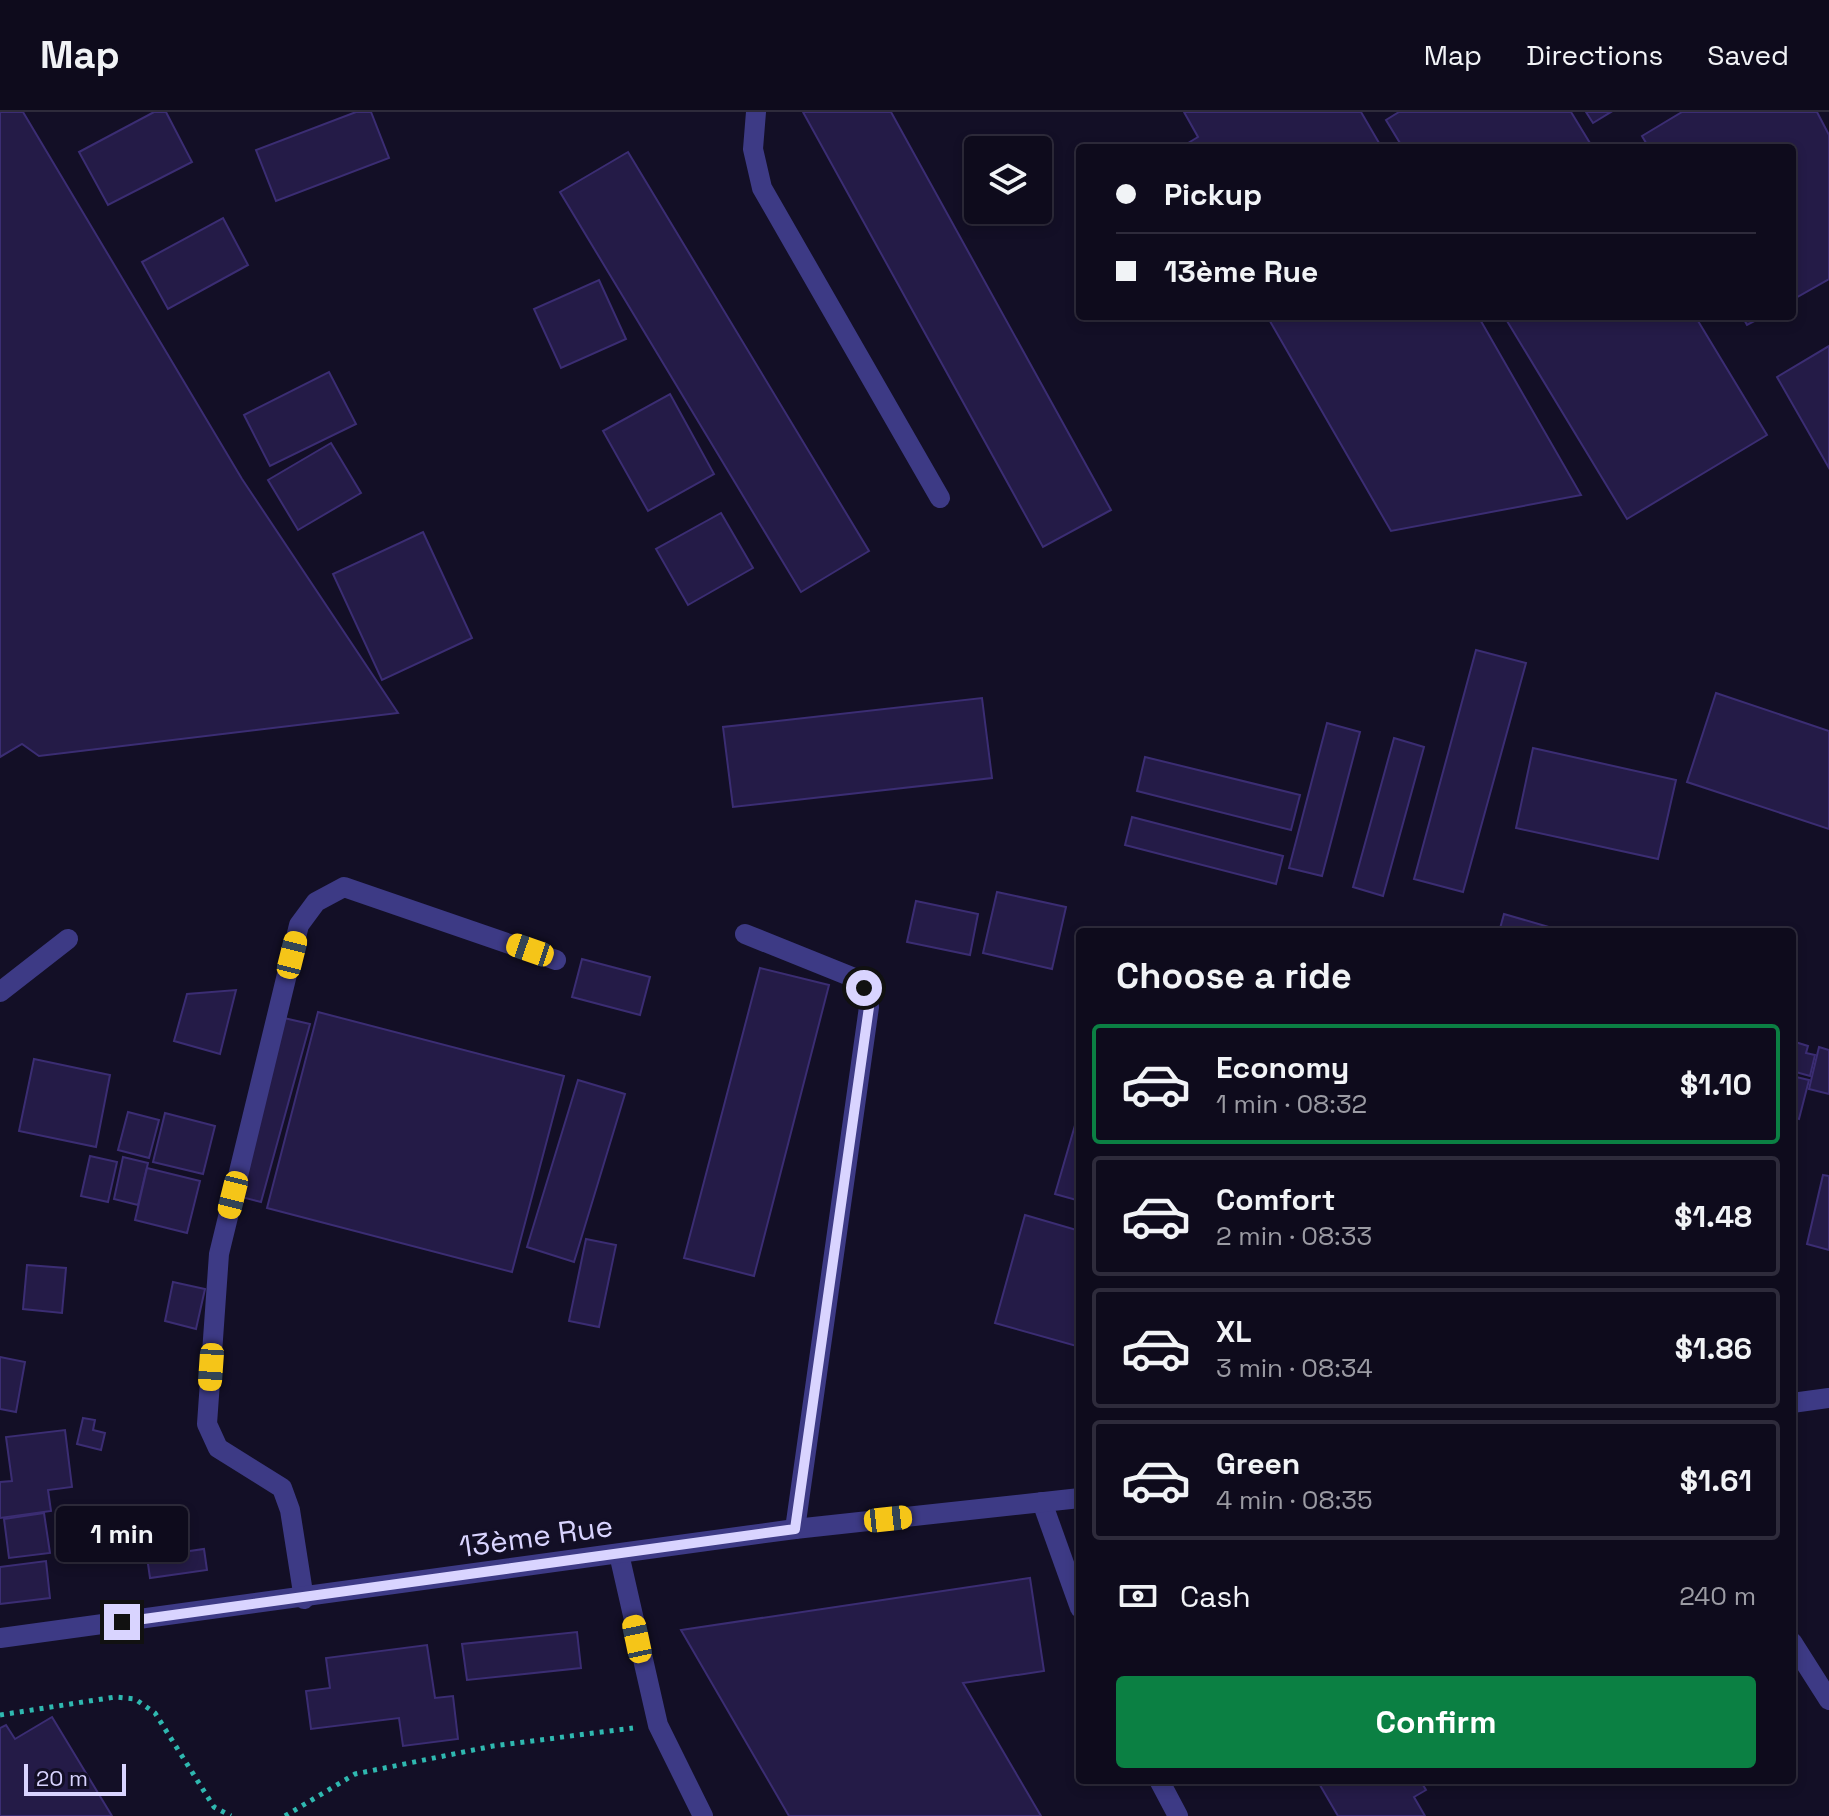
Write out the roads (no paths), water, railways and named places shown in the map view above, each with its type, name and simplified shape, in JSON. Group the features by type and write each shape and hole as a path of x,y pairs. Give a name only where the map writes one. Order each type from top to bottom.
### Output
{"street":[{"path":"756,112 753,149 762,188 940,498"},
{"path":"304,1599 290,1510 282,1488 218,1448 207,1424 219,1254 299,925 316,902 344,887 556,960"},
{"path":"745,934 852,977 864,988 869,1007 795,1529"},
{"path":"0,992 68,939"},
{"path":"1796,1402 1829,1398"},
{"name":"13ème Rue","path":"0,1638 304,1599 795,1529 1076,1498"},
{"path":"1042,1502 1076,1597"},
{"path":"619,1554 658,1725 703,1816"},
{"path":"1796,1648 1829,1700"},
{"path":"1161,1784 1178,1816"}]}
